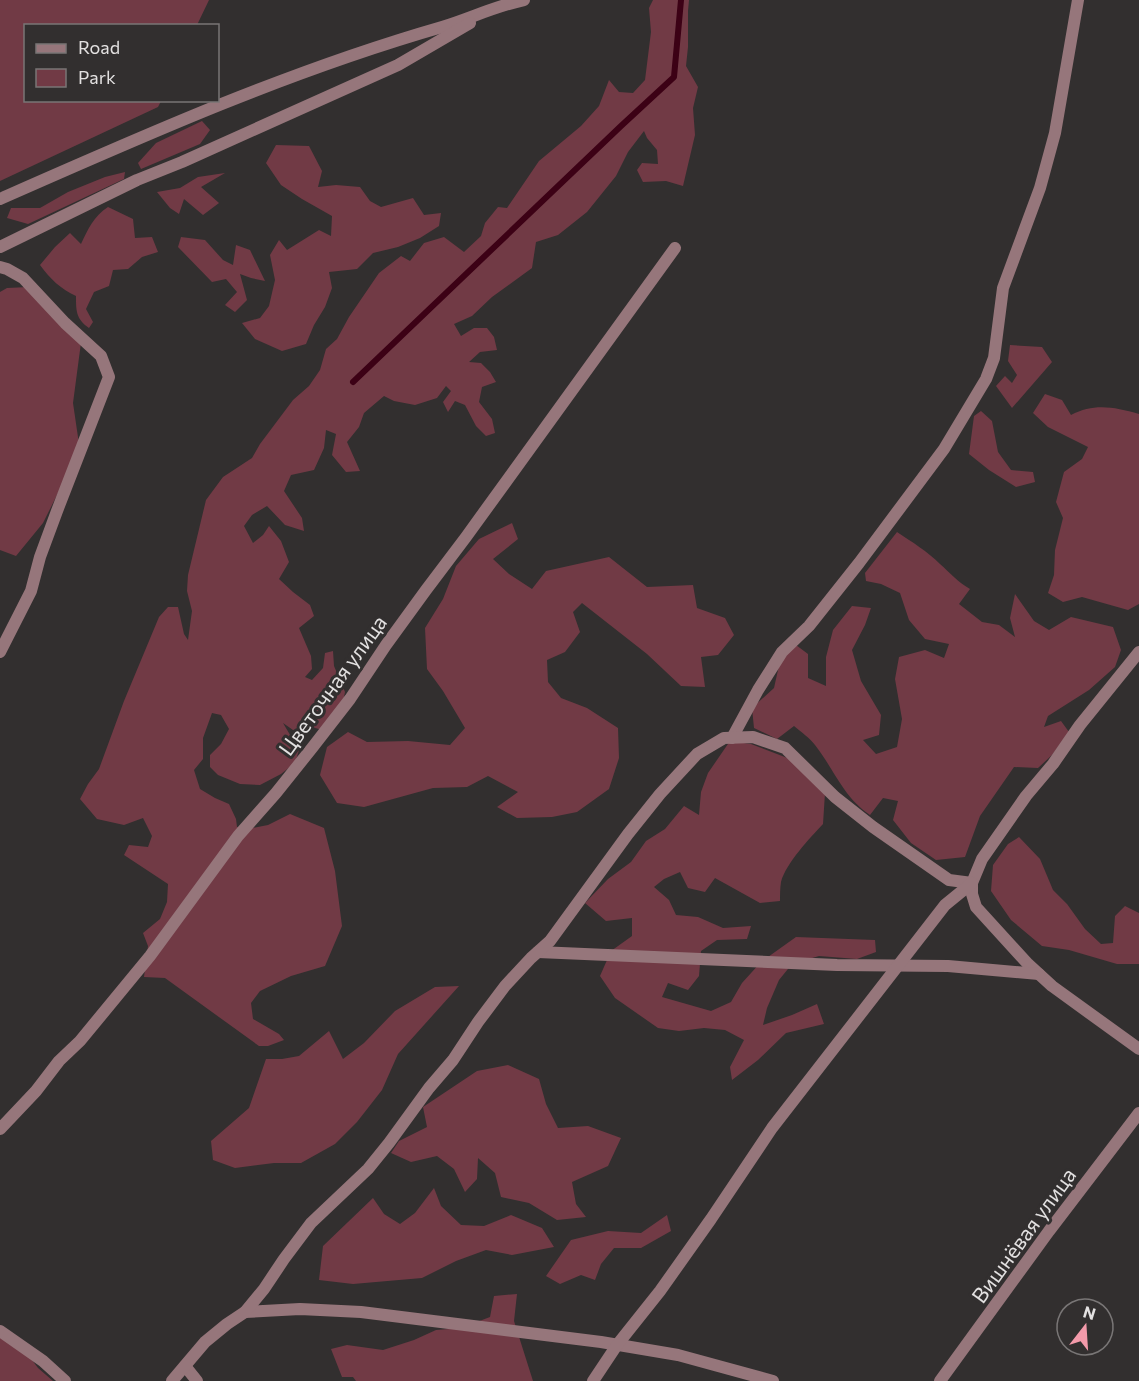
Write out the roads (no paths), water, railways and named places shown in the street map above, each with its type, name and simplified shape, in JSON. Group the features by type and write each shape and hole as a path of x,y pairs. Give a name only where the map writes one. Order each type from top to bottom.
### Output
{"street":[{"path":"0,199 234,98 330,62 442,27 505,4 524,0"},
{"path":"732,738 782,652 809,626 859,563 944,449 986,379 994,358 1003,288 1041,188 1055,134 1078,0"},
{"path":"0,248 137,180 399,65 505,4"},
{"name":"Цветочная улица","path":"0,1129 36,1091 59,1061 80,1041 136,973 238,836 276,793 344,707 426,590 675,248"},
{"path":"0,267 23,278 65,323 101,356 109,377 40,557 31,591 0,652"},
{"path":"1139,652 1026,796 982,859 972,883 972,894 976,907 1028,964 1139,1049"},
{"path":"172,1381 206,1342 245,1312 311,1223 368,1169 453,1060 478,1022 506,986 550,941 628,834 660,794 697,754 724,738 753,737 785,748 835,797 873,827 949,880 972,883"},
{"path":"593,1381 617,1345 711,1220 772,1128 945,905 972,883"},
{"path":"538,952 673,959 948,966 1039,974"},
{"name":"Вишнёвая улица","path":"940,1381 1049,1231 1139,1113"},
{"path":"245,1312 300,1309 361,1312 617,1345 678,1355 773,1381"},
{"path":"0,1331 44,1361 65,1381"},
{"path":"185,1366 197,1381"}],"waterway":[{"path":"353,382 674,77 681,0"}]}
